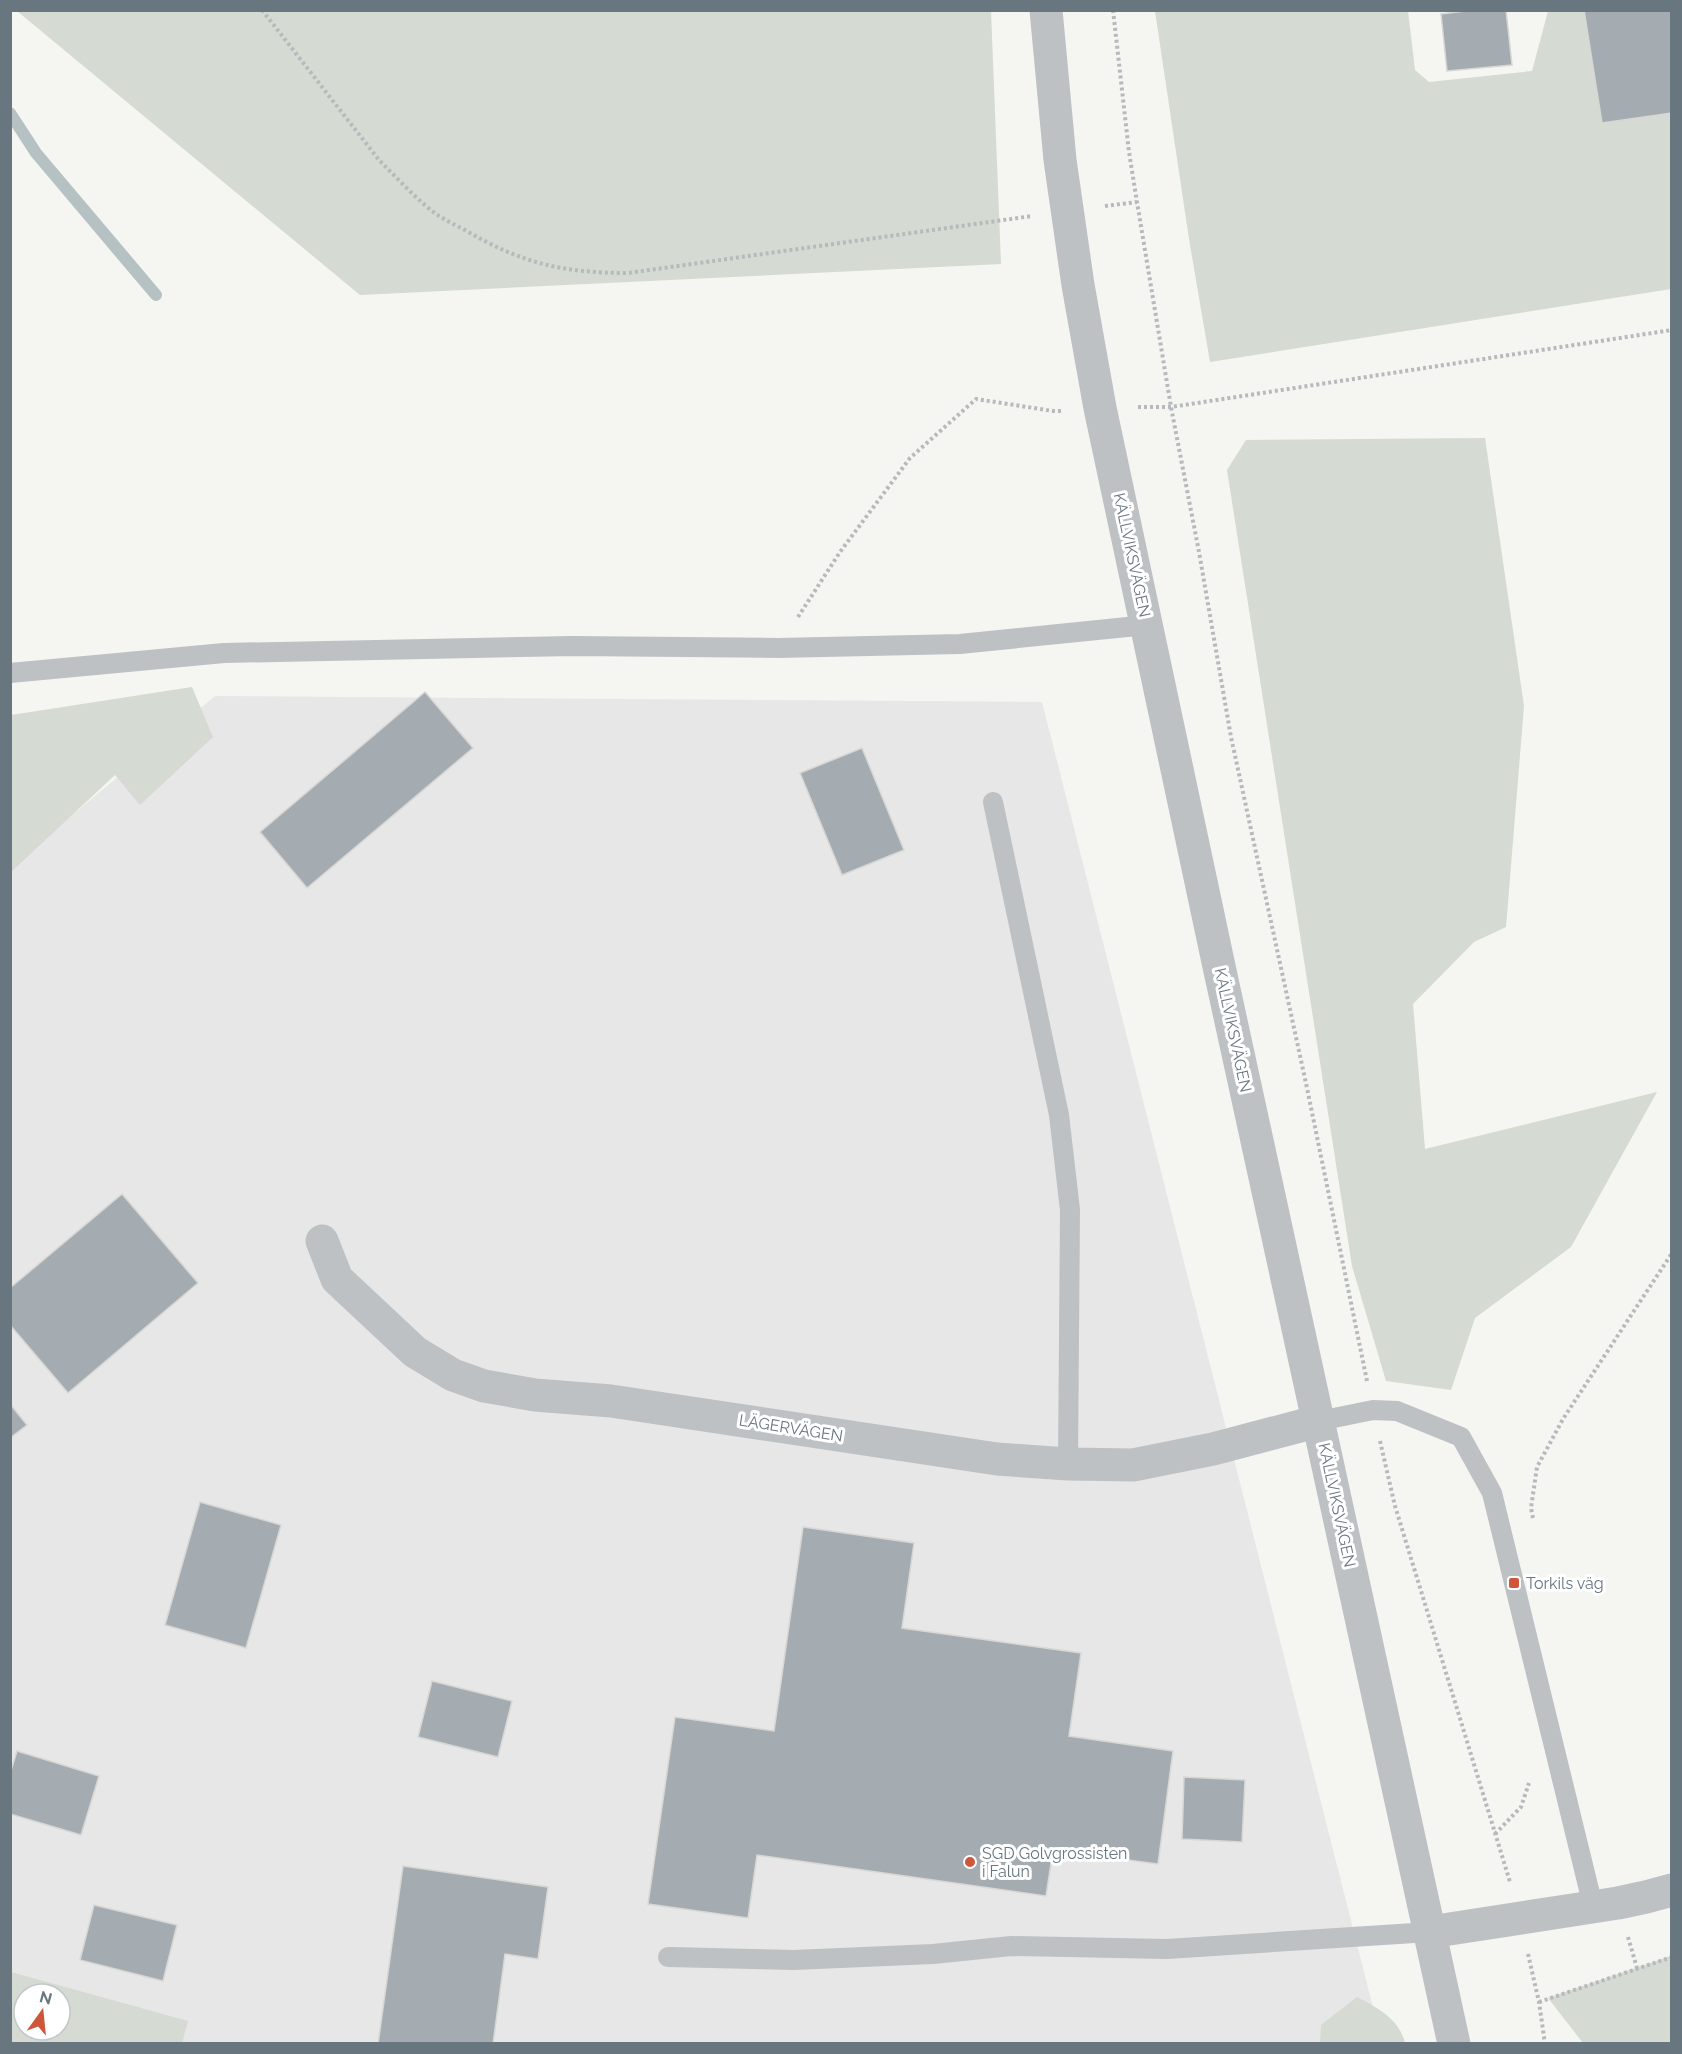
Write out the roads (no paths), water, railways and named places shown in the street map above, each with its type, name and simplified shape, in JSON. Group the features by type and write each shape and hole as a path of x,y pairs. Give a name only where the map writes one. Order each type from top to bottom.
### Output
{"street":[{"name":"KÄLLVIKSVÄGEN","path":"1046,10 1060,160 1078,285 1100,408 1454,2043"},
{"name":"LÄGERVÄGEN","path":"322,1241 337,1279 415,1352 453,1375 484,1386 535,1395 611,1401 997,1459 1068,1464 1133,1465 1214,1449 1319,1421"},
{"path":"1430,1932 1646,1898 1671,1890"}],"lane":[{"path":"10,673 224,653 573,646 778,648 960,644 1147,625"},
{"path":"993,801 1059,1115 1071,1210 1068,1464"},
{"path":"1319,1421 1373,1410 1397,1411 1461,1437 1492,1493 1593,1906"},
{"path":"668,1957 794,1960 933,1954 1011,1946 1167,1949 1430,1932"}],"waterway":[{"path":"10,113 36,153 156,295"}],"place":[{"name":"Torkils väg","path":"1514,1583"},
{"name":"SGD Golvgrossisten i Falun","path":"970,1862"}]}
